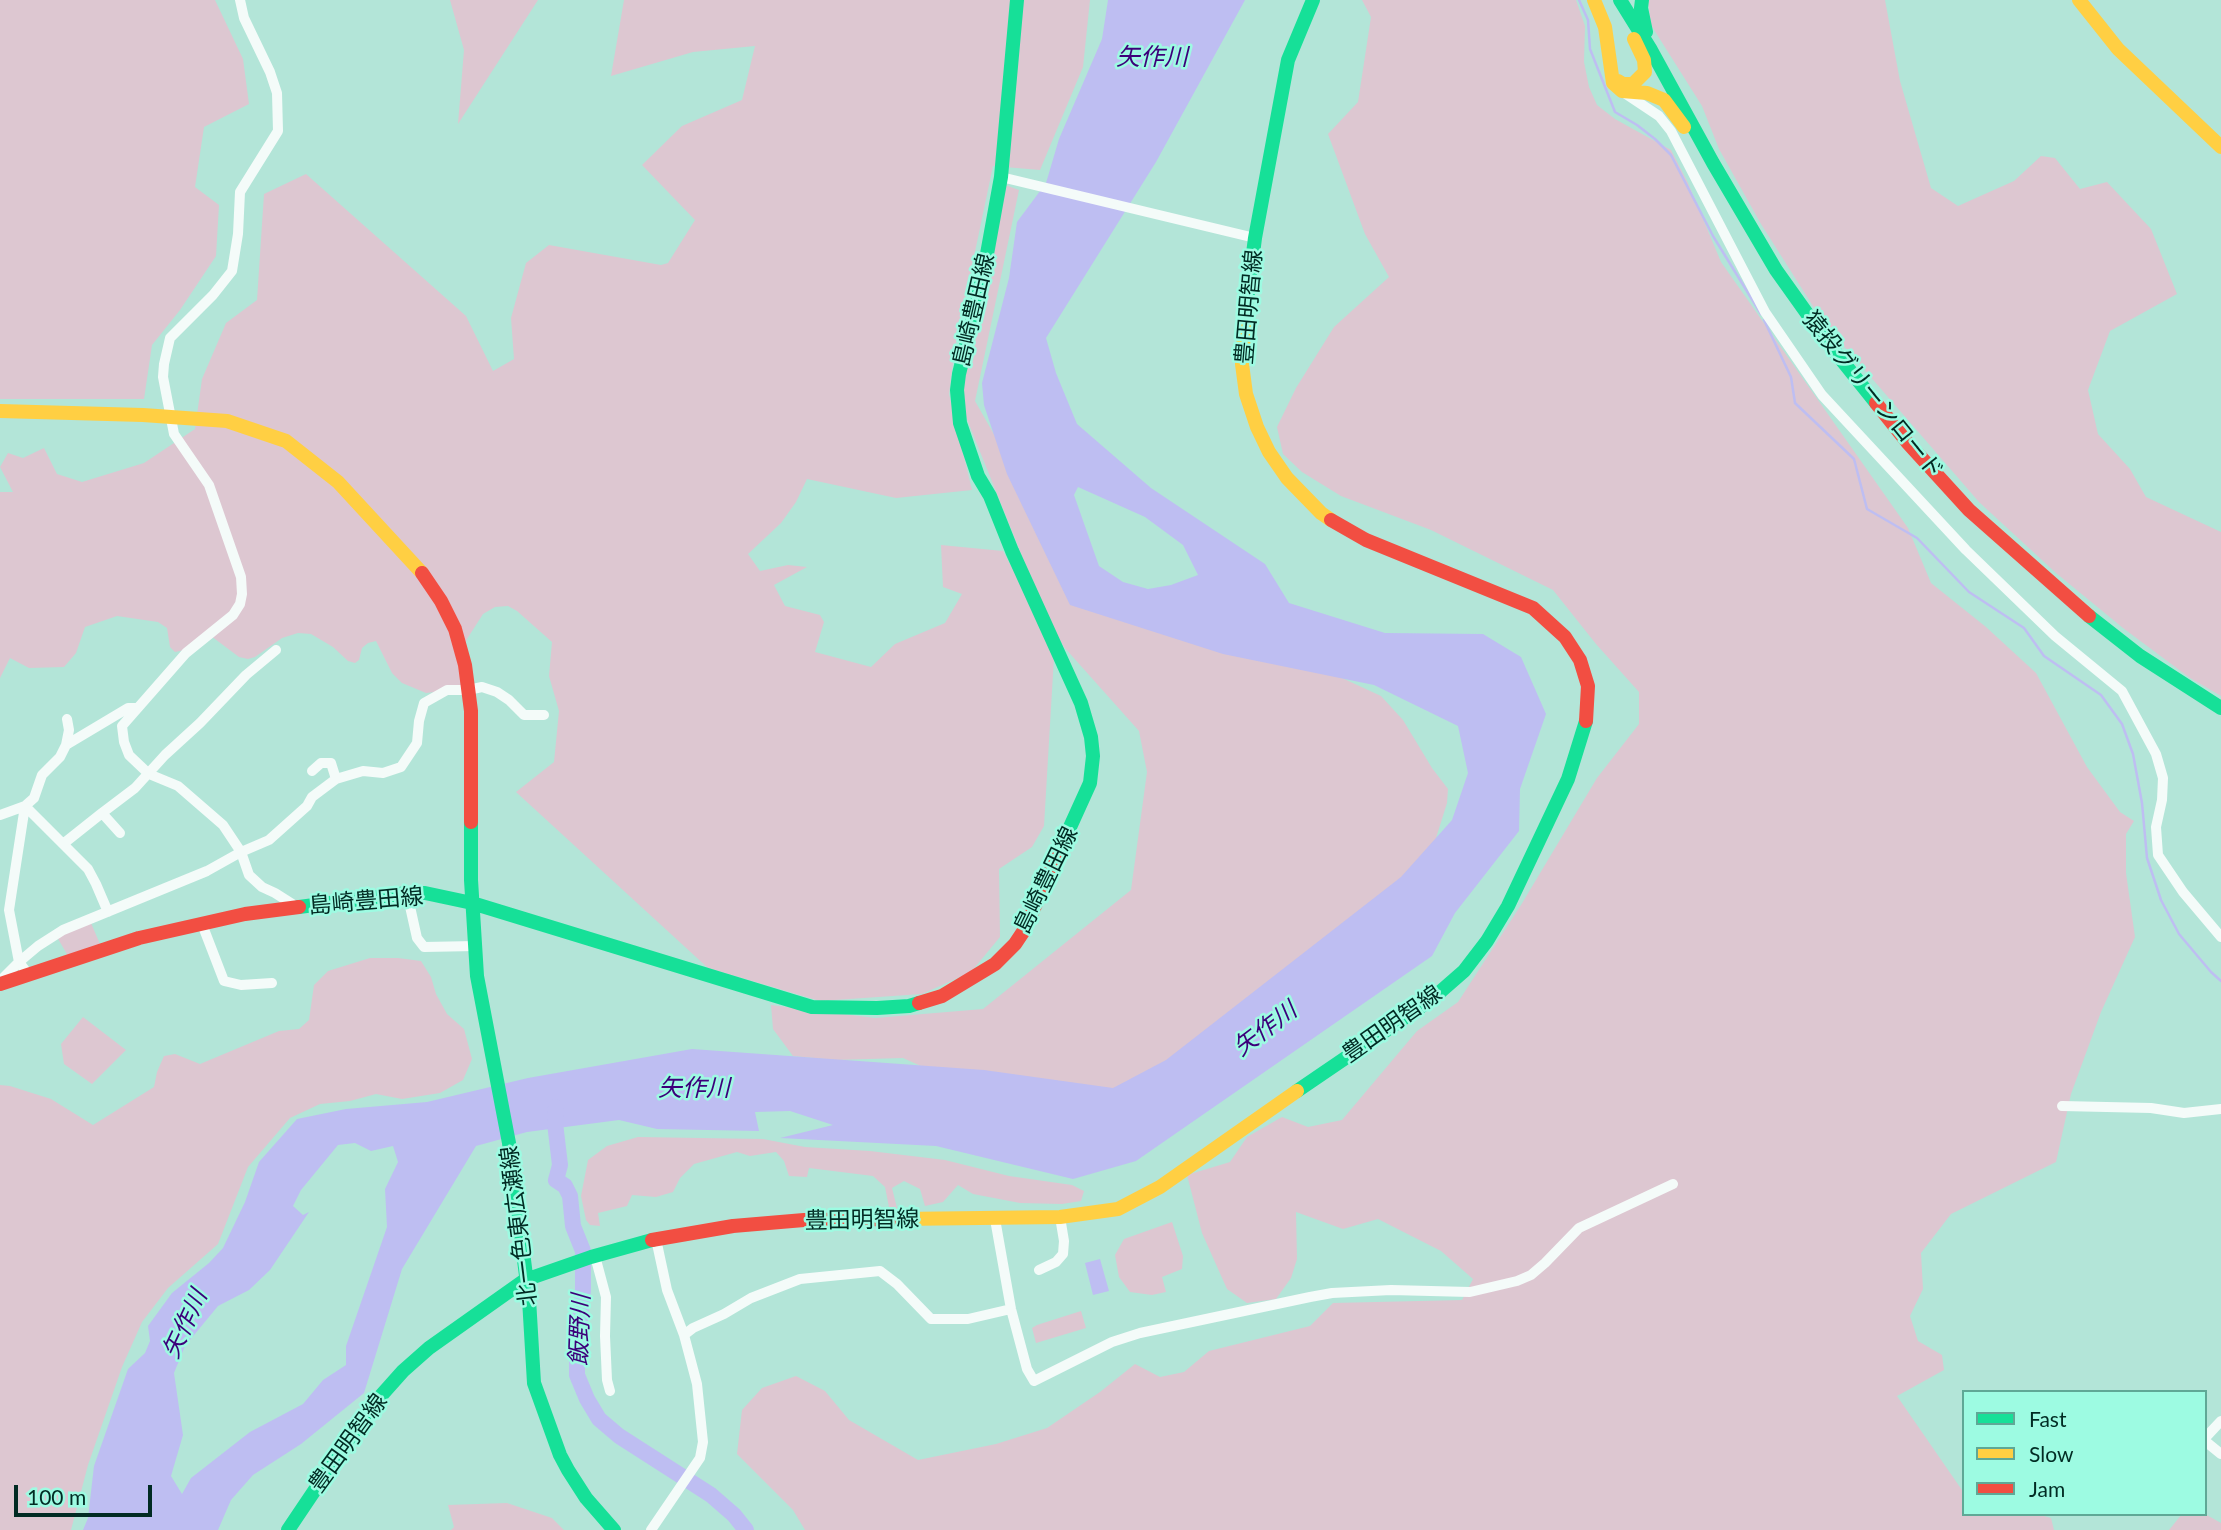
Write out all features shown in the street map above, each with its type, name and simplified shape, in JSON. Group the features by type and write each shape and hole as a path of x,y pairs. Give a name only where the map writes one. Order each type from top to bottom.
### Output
{"main road":[{"name":"島崎豊田線","path":"0,983 23,968 245,914 425,892 472,903 812,1007 909,1006 942,996 995,964 1026,929 1090,783 1093,756 1091,737 1081,704 990,496 978,476 960,423 957,390 959,374 1007,178 1017,0"},
{"name":"豊田明智線","path":"288,1530 370,1408 402,1371 429,1348 525,1280 593,1256 656,1239 733,1226 804,1220 1060,1217 1118,1209 1160,1187 1432,999 1464,971 1498,925 1568,779 1582,739 1588,712 1588,686 1580,660 1565,637 1533,608 1356,535 1321,513 1287,478 1269,452 1256,427 1243,378 1243,335 1255,239 1288,60 1313,0"},
{"path":"1594,0 1605,27 1613,83 1622,91 1647,93 1664,100 1679,118 1737,216 1776,270"},
{"path":"1610,64 1614,77 1623,84 1639,81 1645,72 1641,52 1613,0"},
{"name":"猿投グリーンロード","path":"1620,0 1776,270 1879,409 1969,510 2039,575 2103,628 2169,676 2221,708"},
{"path":"1642,0 1642,16 1651,50"},
{"path":"2080,0 2118,49 2221,147"},
{"name":"北一色東広瀬線","path":"0,411 143,415 227,421 286,441 338,482 425,576 455,629 465,664 471,711 472,903 480,998 513,1168 529,1299 534,1383 568,1471 586,1498 614,1530"}],"street":[{"path":"240,0 249,31 274,83 279,104 278,131 240,192 238,234 232,271 213,295 170,338 163,377 174,434 201,470 212,492 241,577 242,594 240,604 233,615 186,653 122,726 129,755 149,774 178,786 223,825 241,852 249,875 255,882 297,907"},
{"path":"1622,91 1659,116 1671,131 1765,312 1822,395 1966,550 2055,636 2122,691 2156,754 2163,778 2157,827 2158,855 2183,892 2221,937"},
{"path":"1007,178 1255,239"},
{"path":"63,844 135,788 246,675 276,650"},
{"path":"23,968 38,946 63,930 207,871 269,840 307,806 312,797 336,779 363,771 383,773 401,767 417,743 424,703 447,690 482,687 509,700 524,715 544,715"},
{"path":"66,744 128,708 137,708"},
{"path":"0,815 25,806 34,798 42,775 60,757 66,744 69,730 67,719"},
{"path":"312,771 321,763 331,763 336,779"},
{"path":"25,806 88,869 108,912"},
{"path":"23,968 9,910 25,806"},
{"path":"102,813 120,833"},
{"path":"407,893 416,938 424,947 475,946"},
{"path":"202,924 224,981 240,985 272,983"},
{"path":"2062,1106 2151,1108 2184,1112 2221,1109"},
{"path":"995,1219 1011,1309 1027,1369 1034,1381 1112,1342 1140,1333 1310,1297 1391,1290 1471,1293 1517,1281 1531,1275 1579,1228 1673,1184"},
{"path":"1039,1270 1056,1262 1063,1254 1060,1217"},
{"path":"651,1530 700,1458 703,1435 697,1384 684,1335 667,1290 656,1239"},
{"path":"593,1256 606,1297 605,1336 610,1391"},
{"path":"684,1335 751,1298 792,1282 866,1272 880,1271 885,1274 931,1320 968,1319 1011,1309"},
{"path":"2207,1438 2221,1421"},
{"path":"2207,1442 2221,1454"}],"shaded area":[{"path":"0,0 215,0 243,59 249,104 204,127 195,187 219,205 216,256 180,310 152,345 144,399 0,399"},
{"path":"450,0 538,0 458,124 464,50"},
{"path":"624,0 1090,0 1083,67 1040,170 993,166 955,347 949,394 972,490 896,498 807,479 796,502 781,523 748,554 760,571 788,565 807,567 774,585 785,606 820,615 824,622 815,652 871,667 895,644 945,623 962,594 943,587 941,545 1003,551 1034,609 1054,657 1044,826 1032,847 999,869 1000,937 971,972 922,994 820,1001 708,968 516,792 554,762 559,711 549,676 552,642 508,606 495,607 483,614 467,639 460,658 461,689 426,693 402,683 392,673 376,641 362,648 359,660 355,663 348,661 333,647 311,634 298,633 282,638 248,659 239,657 211,636 185,650 175,652 170,647 167,628 158,622 117,616 85,627 76,653 64,667 29,668 10,658 0,678 0,492 13,492 0,467 8,453 23,458 44,448 57,474 82,482 144,463 195,429 202,379 226,323 257,300 264,194 306,174 466,316 493,371 514,359 511,318 526,263 549,245 661,265 668,263 695,220 642,165 682,126 742,100 755,46 693,52 611,76"},
{"path":"1362,0 1576,0 1585,26 1584,62 1589,87 1597,105 1615,119 1671,150 1721,262 1908,528 1931,583 1986,627 2036,673 2087,767 2120,812 2134,821 2126,834 2126,873 2135,937 2101,1012 2071,1094 2056,1162 1951,1214 1921,1253 1923,1289 1910,1316 1918,1341 1942,1355 1944,1370 1897,1396 1962,1490 1962,1516 2044,1516 2051,1518 2054,1530 805,1530 793,1510 737,1454 742,1410 762,1388 796,1376 825,1391 849,1420 918,1460 996,1444 1047,1428 1135,1364 1160,1377 1184,1372 1209,1351 1310,1326 1333,1303 1462,1300 1473,1279 1441,1251 1378,1219 1343,1229 1296,1212 1297,1259 1291,1278 1276,1299 1247,1303 1227,1289 1202,1233 1187,1175 1230,1162 1247,1137 1282,1117 1308,1127 1342,1120 1417,1031 1458,1002 1521,905 1597,778 1639,724 1639,692 1553,590 1431,530 1341,496 1302,472 1283,454 1277,427 1296,388 1334,327 1389,277 1365,234 1328,134 1358,102 1371,17"},
{"path":"1648,0 1885,0 1900,81 1931,188 1958,206 2014,181 2041,156 2055,158 2080,189 2107,182 2151,229 2177,294 2110,331 2088,390 2098,434 2130,469 2146,497 2221,532 2221,696 2190,678 2123,628 2056,573 1979,502 1823,322 1761,224 1719,149 1702,106 1651,25"},
{"path":"1005,185 1019,190 975,401 1021,482 1068,593 1316,666 1381,696 1403,720 1448,789 1447,803 1431,854 1199,1044 1102,1102 943,1076 903,1058 835,1060 793,1056 773,1029 771,1005 875,1018 983,1009 1131,890 1147,772 1139,731 1064,647 1045,613 960,402"},
{"path":"91,923 100,944 68,956 57,937"},
{"path":"370,958 421,961 447,1014 464,1029 472,1059 463,1080 440,1093 402,1099 376,1094 350,1101 320,1104 290,1118 248,1167 218,1244 168,1288 142,1322 122,1367 88,1465 71,1530 0,1530 0,1085 51,1099 93,1125 154,1087 164,1056 175,1054 200,1064 279,1031 299,1029 309,1020 314,985 328,971"},
{"path":"83,1017 126,1050 92,1084 64,1064 61,1044"},
{"path":"638,1137 763,1139 805,1147 945,1160 1009,1176 1072,1185 1084,1191 1081,1201 1062,1204 1020,1203 973,1194 958,1185 943,1202 925,1206 920,1189 904,1181 892,1188 898,1212 890,1212 885,1187 873,1176 809,1168 807,1177 789,1176 784,1161 776,1152 750,1156 737,1152 694,1164 680,1178 673,1192 656,1197 632,1195 627,1206 598,1213 600,1226 590,1225 586,1220 581,1196 588,1160 607,1146"},
{"path":"1172,1222 1183,1256 1182,1269 1162,1277 1166,1292 1152,1295 1130,1292 1119,1277 1115,1255 1124,1239"},
{"path":"1081,1311 1086,1328 1036,1343 1032,1328"},
{"path":"507,1503 552,1518 564,1530 451,1530 454,1527 448,1505"},
{"path":"2207,1515 2221,1523 2221,1530 2169,1530 2180,1516"}],"water":[{"name":"矢作川","path":"1108,0 1245,0 1156,162 1046,338 1056,373 1077,424 1151,488 1265,564 1289,603 1385,633 1483,634 1521,657 1546,714 1520,789 1519,831 1455,913 1432,956 1136,1161 1073,1179 936,1146 780,1138 833,1125 790,1111 755,1112 759,1131 657,1129 619,1120 527,1132 476,1146 402,1269 364,1393 301,1444 253,1475 231,1500 218,1530 83,1530 88,1518 94,1466 128,1369 145,1353 150,1341 148,1326 172,1293 223,1248 245,1202 259,1162 297,1119 346,1109 427,1102 528,1078 692,1049 984,1070 1113,1088 1166,1060 1401,877 1452,820 1468,773 1458,726 1374,685 1223,654 1070,605 1007,474 984,405 982,383 1009,278 1017,222 1046,183 1059,139 1102,39","holes":["1078,487 1145,517 1183,545 1198,575 1171,585 1148,589 1123,582 1099,566 1074,495","355,1143 371,1151 393,1146 398,1162 385,1189 387,1227 346,1346 346,1365 323,1380 303,1404 250,1432 191,1478 182,1494 171,1476 183,1435 174,1373 185,1346 218,1306 249,1290 270,1270 309,1212 303,1215 293,1206 301,1190 338,1145"]},
{"path":"1100,1259 1109,1291 1093,1295 1085,1263"}],"waterway":[{"path":"1579,0 1588,20 1590,49 1615,112 1637,125 1671,155 1713,236 1761,314"},
{"path":"1764,320 1791,377 1795,403 1854,459 1867,509 1917,538 1969,592 2024,628 2044,656 2101,695 2122,724 2133,754 2142,803 2147,858 2161,900 2179,934 2221,981"},
{"name":"飯野川","path":"556,1107 560,1165 556,1180 565,1186 570,1196 573,1226 583,1251 577,1375 587,1399 599,1419 619,1436 711,1495 734,1515 746,1530"}],"traffic: fast":[{"path":"1017,0 1001,177 983,276 957,390 960,423 978,476 990,496 1081,703 1091,737 1093,756 1090,783 1056,858"},
{"path":"1245,316 1255,238 1288,60 1313,0"},
{"path":"1620,0 1776,270 1828,343 1876,403"},
{"path":"1642,0 1646,32"},
{"path":"2089,616 2140,656 2221,708"},
{"path":"1297,1091 1432,999 1464,971 1487,941 1508,906 1568,779 1586,721"},
{"path":"471,822 471,880 477,976 509,1143 529,1299 534,1383 568,1470 586,1498 614,1530"},
{"path":"299,907 425,893 472,903 812,1007 877,1008 919,1003"},
{"path":"288,1530 370,1408 403,1371 429,1348 525,1280 591,1257 652,1240"}],"traffic: slow":[{"path":"1594,0 1605,27 1613,83 1622,91 1647,93 1664,100 1684,127"},
{"path":"2079,0 2118,49 2221,147"},
{"path":"1618,81 1633,84 1645,72 1644,60 1634,39"},
{"path":"1245,316 1242,364 1246,394 1257,427 1269,452 1287,478 1331,520"},
{"path":"0,411 143,415 227,421 286,441 338,482 422,573"},
{"path":"900,1219 1060,1217 1118,1209 1160,1187 1297,1091"}],"traffic: jam":[{"path":"1876,403 1907,442 1969,510 2089,616"},
{"path":"1331,520 1366,540 1533,608 1565,637 1580,660 1588,686 1586,721"},
{"path":"422,573 441,601 455,629 465,665 471,711 471,822"},
{"path":"919,1003 942,996 995,964 1015,944 1025,929 1056,858"},
{"path":"0,984 139,938 245,914 299,907"},
{"path":"652,1240 733,1226 804,1220 900,1219"}]}
